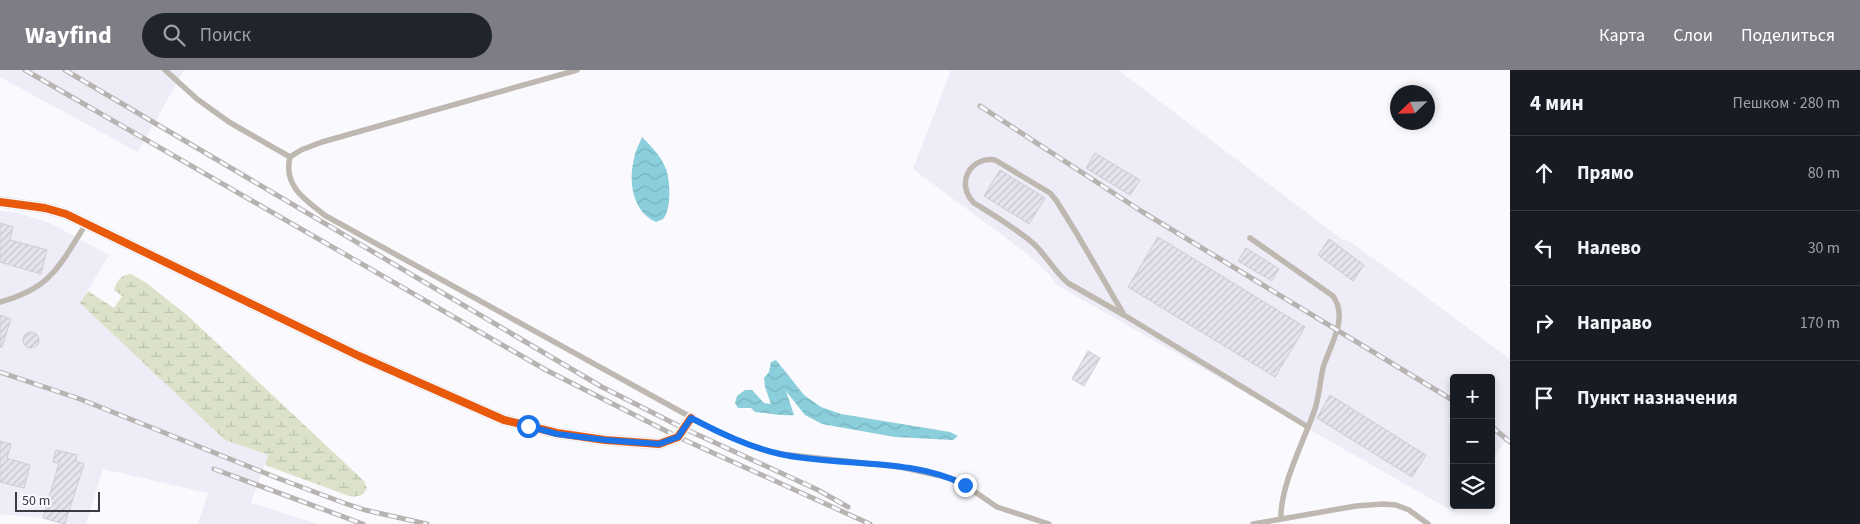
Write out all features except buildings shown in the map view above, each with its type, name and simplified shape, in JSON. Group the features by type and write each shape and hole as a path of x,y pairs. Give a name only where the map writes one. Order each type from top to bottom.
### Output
{"street":[{"path":"0,202 45,208 66,214 359,356 504,420 557,434 659,444 678,437 691,418"}],"lane":[{"path":"165,70 197,99 229,122 290,157"},
{"path":"577,70 322,142 301,150 290,157 287,168 291,182 299,194 326,216 691,418 737,440 780,454 900,467 950,478 965,485 997,507 1049,524"},
{"path":"1124,315 1077,234 1050,193 995,160 980,161 971,169 964,183 965,191 974,203 1024,236 1046,256 1068,283 1308,427"},
{"path":"0,302 21,295 45,282 55,272 86,224"},
{"path":"1250,238 1334,296 1339,305 1340,324 1323,369 1318,397 1282,499 1281,518"},
{"path":"1253,524 1356,506 1383,504 1396,505 1403,508 1428,524"}],"shaded area":[{"path":"0,70 184,70 138,152 0,77"},
{"path":"951,70 1118,70 1343,240 1348,240 1510,359 1510,436 1495,454 1495,374 1450,374 1450,509 1456,509 1454,512 1055,284 1051,276 1026,253 913,169"},
{"path":"0,211 17,213 50,223 109,255 80,303 225,440 268,455 251,503 318,524 198,524 208,493 103,469 86,524 61,524 43,518 0,514"}],"green space":[{"path":"131,274 145,282 187,315 364,481 367,488 364,493 357,496 349,496 265,465 268,455 225,440 80,303 88,291 114,308 122,296 114,290 117,283 122,277"}],"water":[{"path":"642,137 661,160 666,169 668,180 668,209 663,219 656,222 648,217 637,204 632,186 632,168"},
{"path":"776,360 804,395 821,407 841,414 950,432 958,436 953,440 895,437 822,424 805,415 786,391 794,415 755,412 751,408 738,408 735,403 737,396 745,390 752,390 764,403 771,404 764,378 769,372 771,362"}],"railway":[{"path":"25,70 546,370 678,437 870,524"},
{"path":"65,70 602,387 683,428 818,490 848,507"},
{"path":"980,106 1141,211 1450,399"},
{"path":"0,372 80,399 344,503 365,510 427,524"},
{"path":"1495,429 1510,442"},
{"path":"214,469 363,524"}],"cycle path":[{"path":"0,202 45,208 66,214 359,356 504,420 557,433 605,440 659,444 678,437 691,418"}],"route":[{"path":"528,426 557,434 659,444 678,437 691,418 737,440 780,454 900,467 950,478 965,485"}]}
